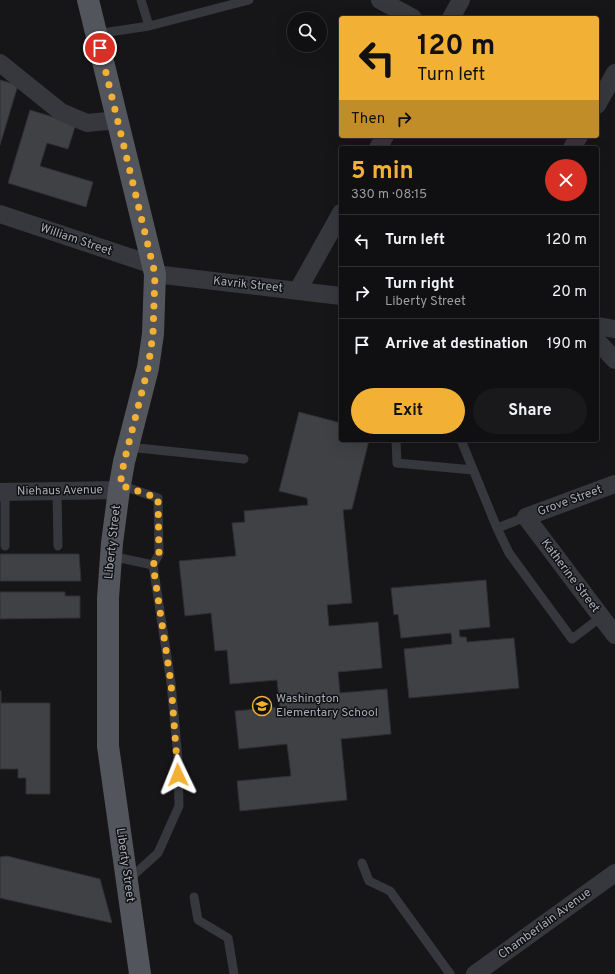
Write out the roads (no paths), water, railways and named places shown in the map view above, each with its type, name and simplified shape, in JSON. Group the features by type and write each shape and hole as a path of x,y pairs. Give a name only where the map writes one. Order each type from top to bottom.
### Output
{"main road":[{"name":"Liberty Street","path":"88,0 154,270 153,334 149,361 120,487 111,556 108,598 108,746 140,974"}],"street":[{"path":"380,0 409,16"},
{"path":"452,16 461,0"},
{"path":"0,63 61,112 87,123 118,120"},
{"path":"599,101 615,73"},
{"name":"William Street","path":"0,214 154,270"},
{"path":"298,290 339,217"},
{"name":"Kavrik Street","path":"154,270 339,296"},
{"path":"599,326 615,329"},
{"path":"599,343 615,360"},
{"name":"Grove Street","path":"526,517 615,484"},
{"name":"Niehaus Avenue","path":"2,492 57,491 120,487"},
{"name":"Katherine Street","path":"526,517 614,632"},
{"name":"Chamberlain Avenue","path":"475,974 615,873"}],"lane":[{"path":"141,0 149,26"},
{"path":"96,34 149,26 249,0"},
{"path":"396,442 397,463 473,470"},
{"path":"462,442 484,493 497,528 510,553 572,639 602,617"},
{"path":"128,447 244,459"},
{"path":"120,487 158,498 159,554 153,565 171,683 178,759 179,806 158,853 127,881"},
{"path":"57,491 58,546"},
{"path":"2,492 5,546"},
{"path":"497,528 526,517"},
{"path":"111,556 153,565"},
{"path":"362,863 369,881 390,891 450,974"},
{"path":"194,897 198,920 228,938 234,974"}],"place":[{"name":"Washington Elementary School","path":"262,706"}]}
